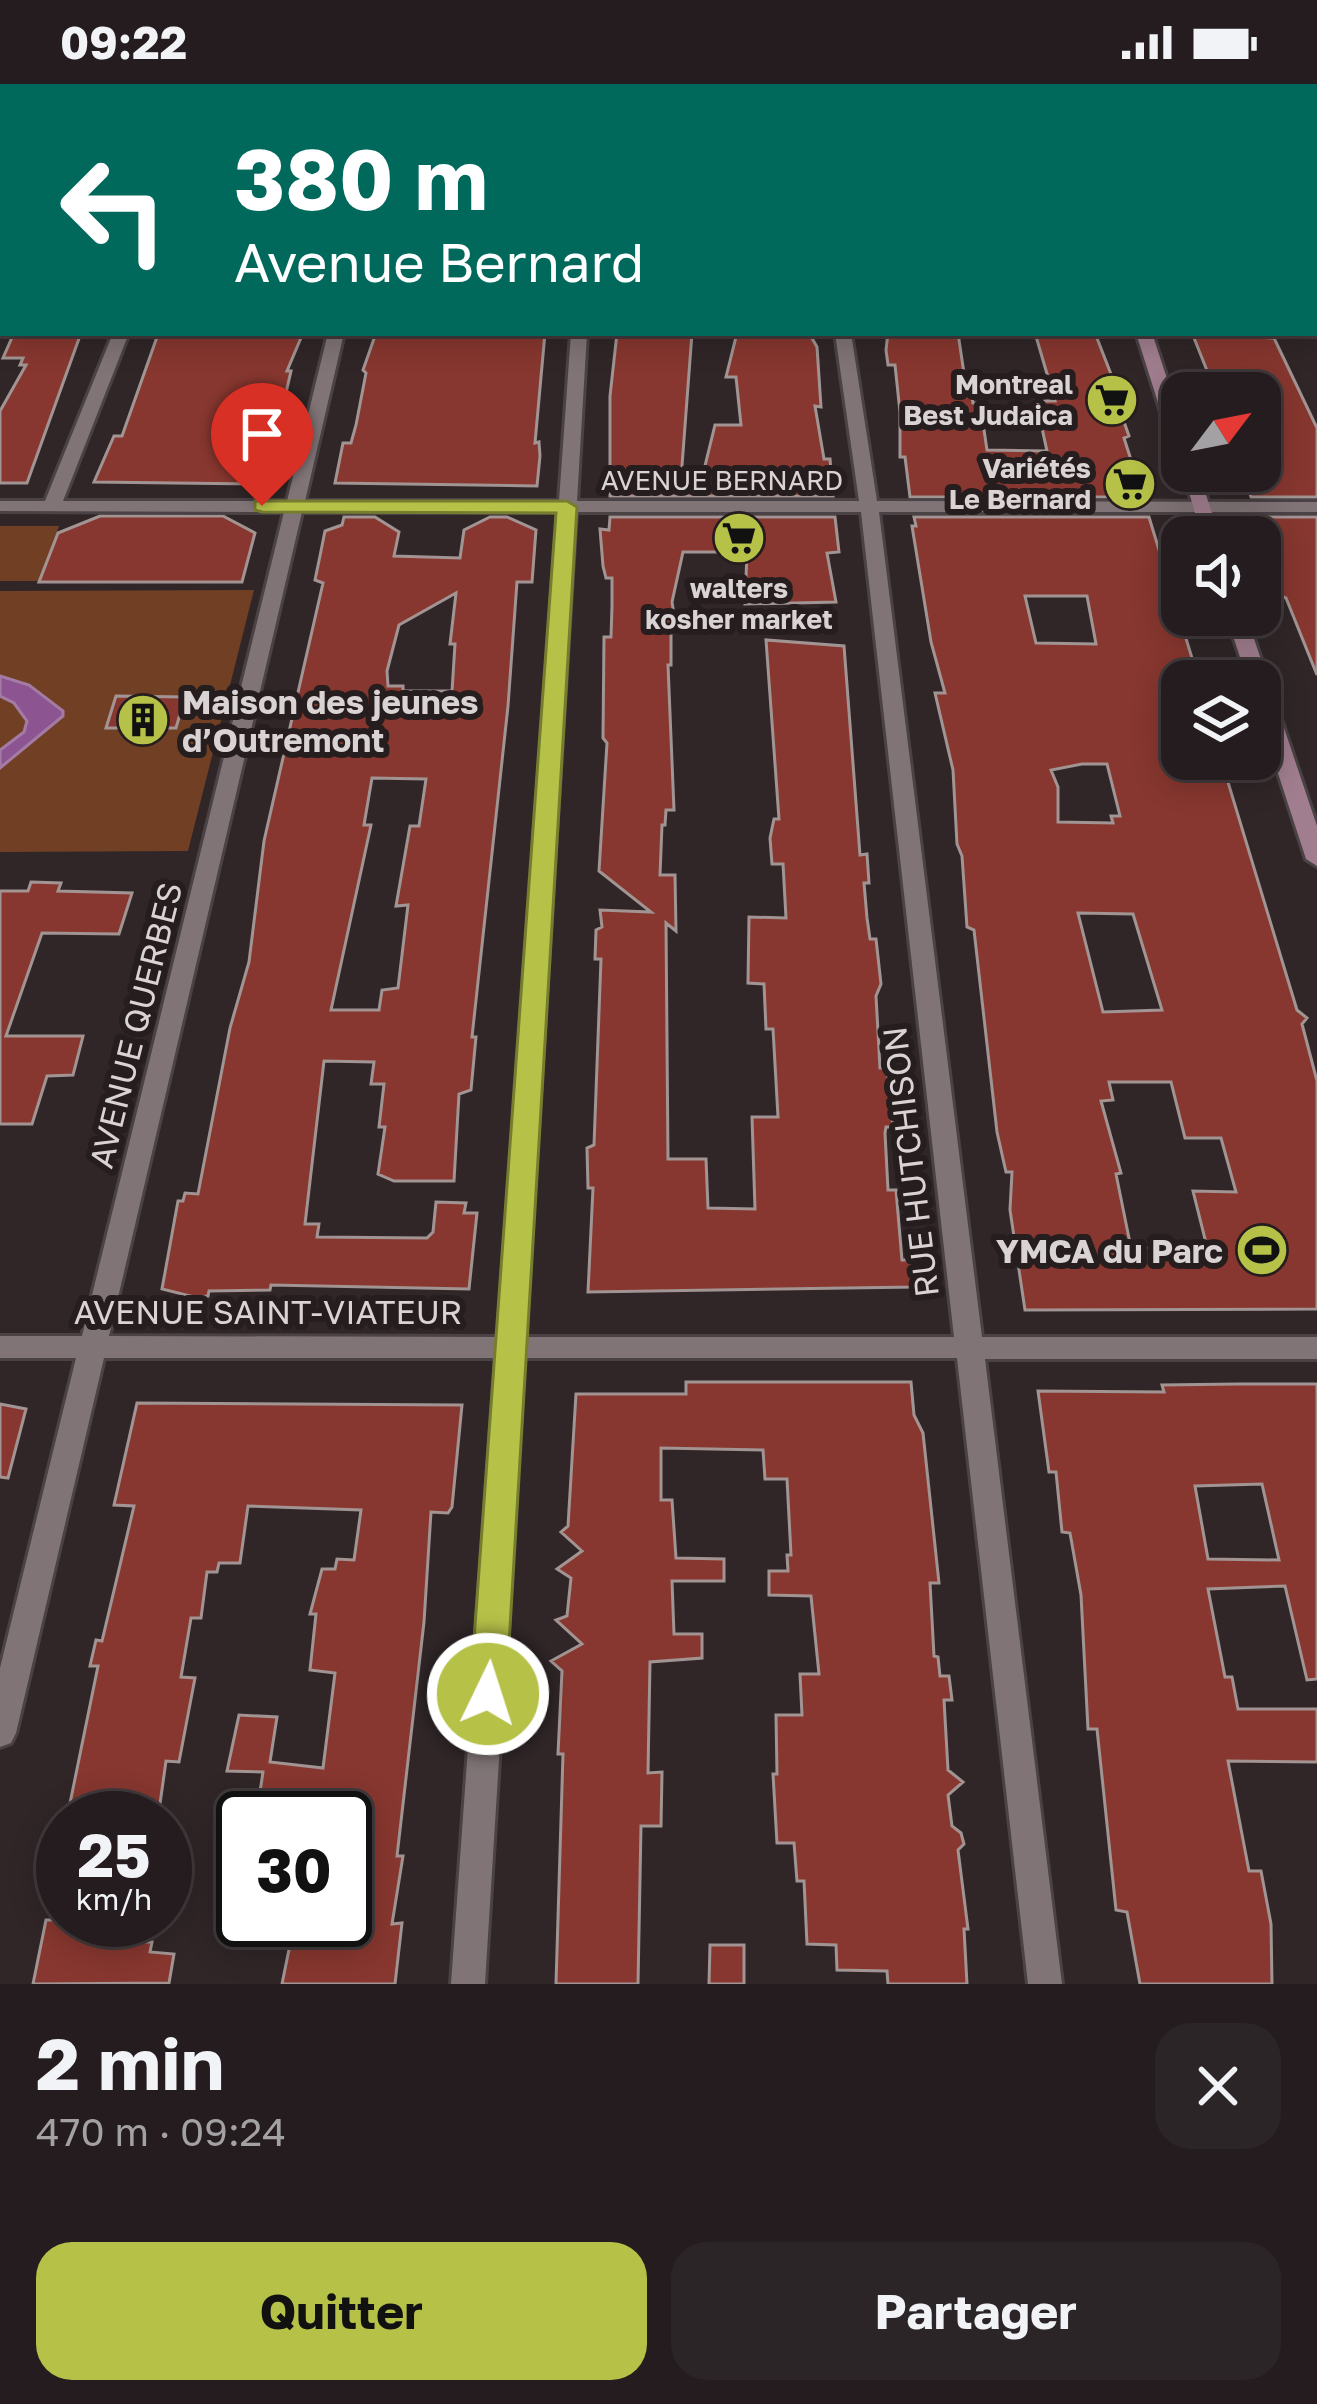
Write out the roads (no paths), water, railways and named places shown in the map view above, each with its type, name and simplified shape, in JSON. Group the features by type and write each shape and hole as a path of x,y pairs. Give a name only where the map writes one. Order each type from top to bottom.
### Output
{"main road":[{"path":"1145,336 1161,385"},
{"path":"1196,492 1204,516"},
{"path":"1281,750 1317,859"}],"street":[{"path":"52,505 120,336"},
{"name":"AVENUE QUERBES","path":"0,1733 335,336"},
{"path":"468,1984 579,336"},
{"name":"RUE HUTCHISON","path":"843,336 1045,1984"},
{"name":"AVENUE BERNARD","path":"0,506 1317,507"},
{"name":"AVENUE SAINT-VIATEUR","path":"0,1347 1317,1348"}],"place":[{"name":"Montreal Best Judaica","path":"1112,400"},
{"name":"Variétés Le Bernard","path":"1130,484"},
{"name":"walters kosher market","path":"739,538"},
{"name":"Maison des jeunes d’Outremont","path":"143,720"},
{"name":"YMCA du Parc","path":"1262,1250"}]}
